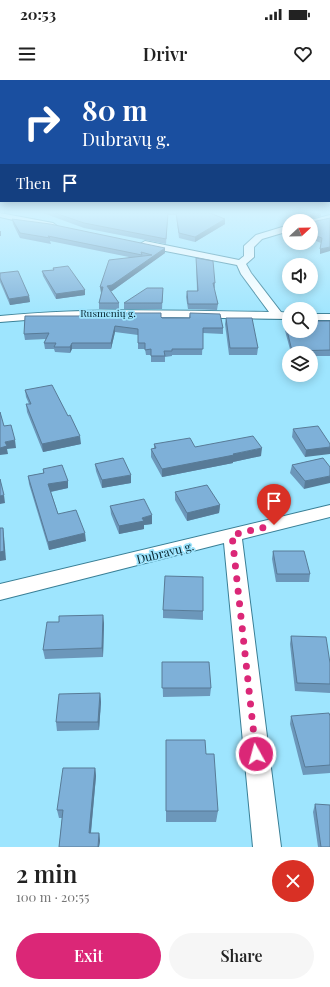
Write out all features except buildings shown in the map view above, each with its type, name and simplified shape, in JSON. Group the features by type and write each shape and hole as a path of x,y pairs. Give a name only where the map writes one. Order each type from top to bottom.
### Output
{"street":[{"path":"169,249 241,263 249,257 249,249"},
{"path":"241,263 246,274 282,314"},
{"name":"Rusmenių g.","path":"0,319 34,315 101,312 282,316"},
{"path":"318,317 330,317"},
{"name":"Dubravų g.","path":"0,592 330,511"},
{"path":"232,535 267,847"}],"route":[{"path":"256,754 232,535 274,525"}]}
